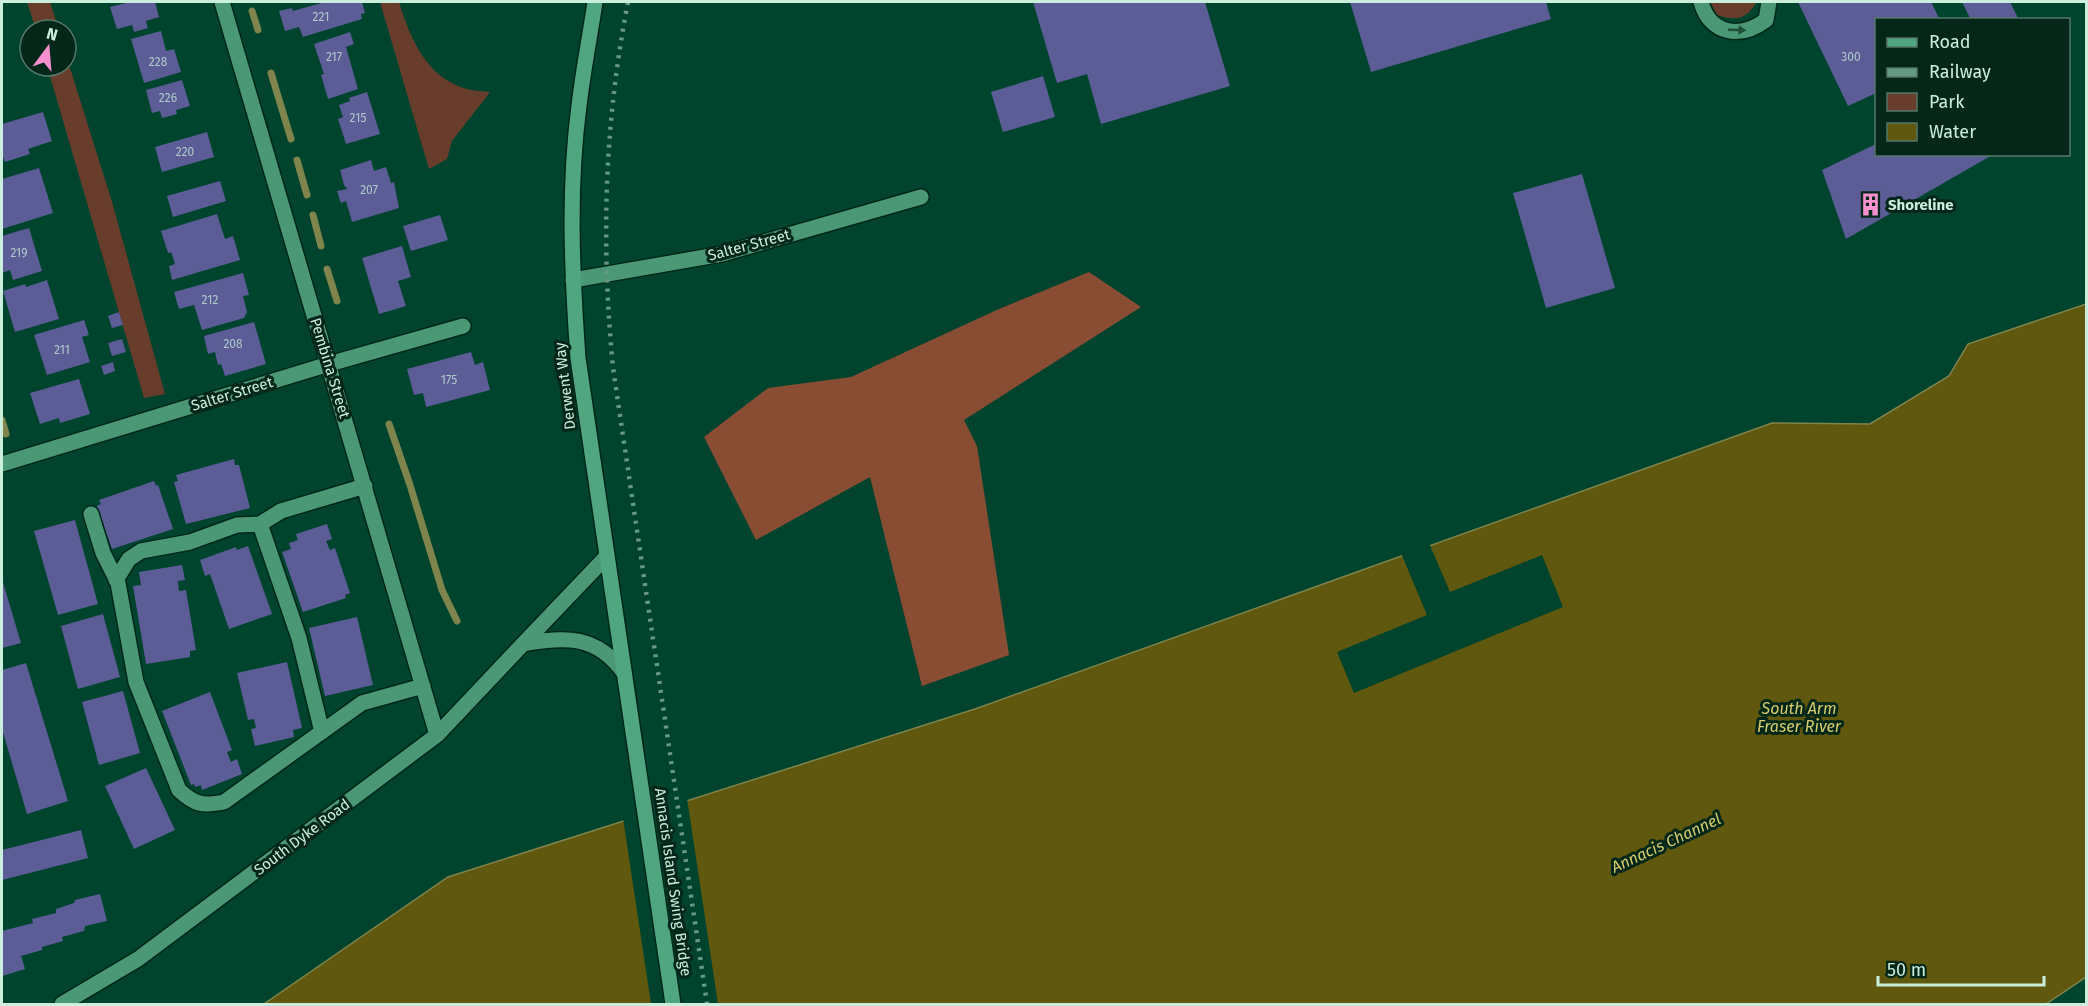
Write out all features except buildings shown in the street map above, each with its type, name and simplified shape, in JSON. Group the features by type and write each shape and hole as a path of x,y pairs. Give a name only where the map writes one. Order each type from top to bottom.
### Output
{"main road":[{"name":"Derwent Way","path":"595,2 579,107 572,206 573,280 578,358 638,764"},
{"name":"Annacis Island Swing Bridge","path":"638,764 673,1005"}],"street":[{"name":"Pembina Street","path":"222,2 437,735"},
{"path":"1701,2 1710,20 1720,28 1736,32 1756,28 1766,20 1769,2"},
{"name":"Salter Street","path":"573,280 722,254 921,197"},
{"name":"Salter Street","path":"2,464 328,364 463,326"},
{"path":"116,580 129,559 141,551 190,542 237,525 260,524 281,512 365,486"},
{"path":"91,514 103,553 116,580 136,682 179,790 190,801 207,805 224,802 362,704 423,686"},
{"path":"260,524 299,638 322,732"},
{"name":"South Dyke Road","path":"62,1005 138,959 437,735 607,556"},
{"path":"523,644 547,639 583,642 602,649 614,659 624,673"}],"green space":[{"path":"27,2 50,2 55,18 32,18"},
{"path":"380,2 399,2 415,43 431,67 441,76 467,89 490,92 452,141 447,159 429,169"},
{"path":"1710,2 1756,3 1744,16 1729,18 1717,15"},
{"path":"51,78 73,78 112,202 165,394 144,398"}],"shaded area":[{"path":"1089,272 1141,307 964,420 977,446 1009,655 922,686 870,477 756,540 704,437 768,388 851,377 999,309"}],"water":[{"name":"South Arm Fraser River","path":"2086,304 2086,977 2046,1004 264,1004 448,877 975,709 1772,423 1870,424 1949,376 1968,344"}],"pier":[{"path":"1429,543 1450,592 1542,555 1563,607 1354,693 1337,652 1427,615 1401,553"},
{"path":"687,798 718,1004 651,1004 623,818"}],"waterway":[{"path":"252,11 258,30"},
{"path":"271,73 291,139"},
{"path":"297,160 307,195"},
{"path":"313,215 321,246"},
{"path":"327,269 337,301"},
{"path":"2,420 6,434"},
{"path":"389,424 442,590 457,621"}],"railway":[{"path":"628,2 614,94 607,184 609,321 613,368 707,1004"}],"place":[{"name":"Shoreline","path":"1870,205"}],"water label":[{"name":"Annacis Channel","path":"1666,843"}]}
